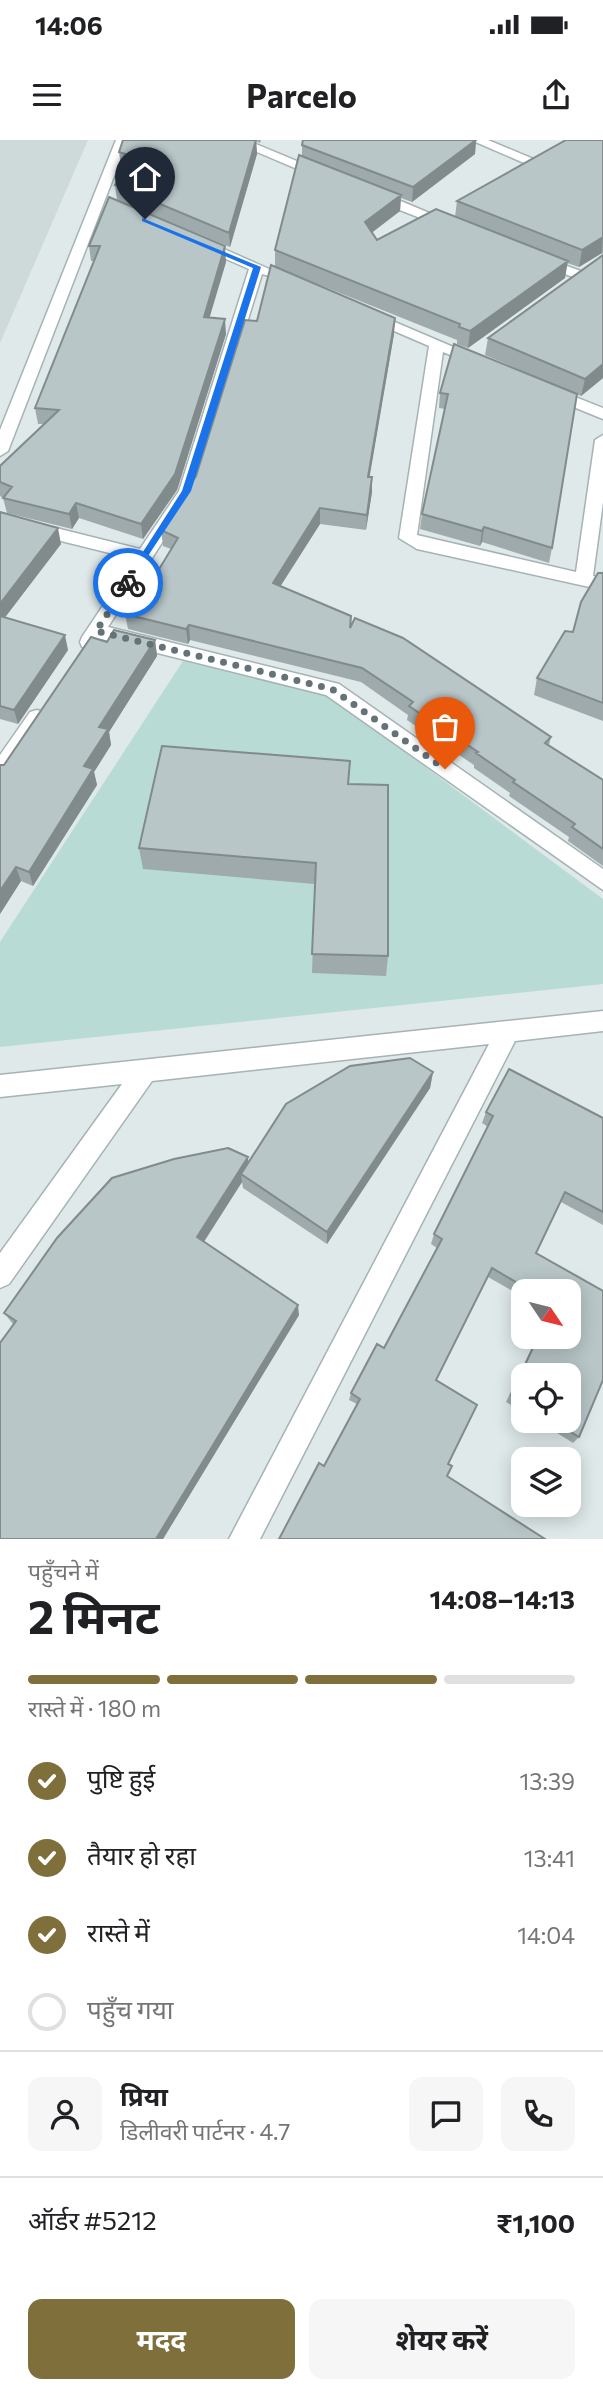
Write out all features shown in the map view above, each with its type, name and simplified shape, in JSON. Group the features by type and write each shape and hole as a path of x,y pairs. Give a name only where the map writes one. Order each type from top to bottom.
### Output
{"street":[{"path":"0,451 106,203 122,140"},
{"path":"235,140 337,180"},
{"path":"477,140 542,159 515,175"},
{"path":"363,190 444,217 465,230"},
{"path":"185,236 283,278"},
{"path":"529,256 581,276"},
{"path":"82,652 187,491 257,267"},
{"path":"360,311 437,344 474,353 493,368"},
{"path":"437,344 408,538 417,543 603,584"},
{"path":"530,383 603,414"},
{"path":"584,579 603,440"},
{"path":"0,520 145,556"},
{"path":"96,631 332,689 603,881"},
{"path":"0,771 44,706"},
{"path":"0,1086 509,1029 603,1021"},
{"path":"244,1539 509,1029"},
{"path":"0,1276 145,1071"}],"shaded area":[{"path":"0,140 88,140 0,343"}],"green space":[{"path":"183,661 323,691 603,899 603,984 0,1047 0,942"}],"building":[{"path":"123,140 256,140 229,233 115,185 135,157 119,152"},
{"path":"303,140 476,140 413,187 302,145"},
{"path":"566,140 603,140 603,237 582,250 457,201"},
{"path":"299,155 401,195 365,222 377,240 436,209 568,261 470,331 459,327 460,324 275,250"},
{"path":"109,197 225,246 204,317 225,319 175,474 141,524 76,503 69,514 3,498 12,487 0,482 0,466 59,410 35,408 100,246 89,246"},
{"path":"603,255 603,364 585,379 488,338"},
{"path":"271,265 395,318 368,477 372,477 367,515 320,508 273,583 351,616 350,628 355,618 403,638 551,737 545,743 603,780 603,849 572,827 575,824 513,782 515,780 476,753 478,752 409,706 413,702 362,668 189,625 186,629 125,614 138,593 144,594 178,538 161,530 196,476 245,320 257,321"},
{"path":"454,344 577,394 552,548 484,527 482,531 422,514 448,394 440,393"},
{"path":"0,512 58,528 0,604"},
{"path":"598,573 603,573 603,703 537,678 565,631 573,632 581,602"},
{"path":"0,616 65,635 14,710 0,706"},
{"path":"114,630 155,640 99,727 108,729 84,766 93,769 29,872 16,867 0,891 0,765 4,765 91,637 107,642"},
{"path":"162,746 350,761 348,784 388,785 388,956 312,954 316,863 139,848"},
{"path":"410,1058 433,1072 327,1232 241,1174 286,1104 350,1066"},
{"path":"509,1069 603,1118 603,1212 565,1192 536,1253 603,1291 603,1380 581,1432 581,1363 526,1363 532,1349 581,1349 581,1279 511,1279 492,1268 436,1380 477,1405 448,1464 452,1466 447,1476 545,1539 279,1539 319,1463 324,1466 360,1399 351,1393 377,1344 384,1348 442,1239 434,1234 493,1116 486,1112"},
{"path":"228,1148 248,1157 197,1237 298,1305 156,1539 0,1539 0,1343 16,1321 4,1313 57,1238 112,1178 174,1159"}],"way so far":[{"path":"128,583 96,631 332,689 445,769"}],"route":[{"path":"128,583 187,491 257,267 145,219"}]}
